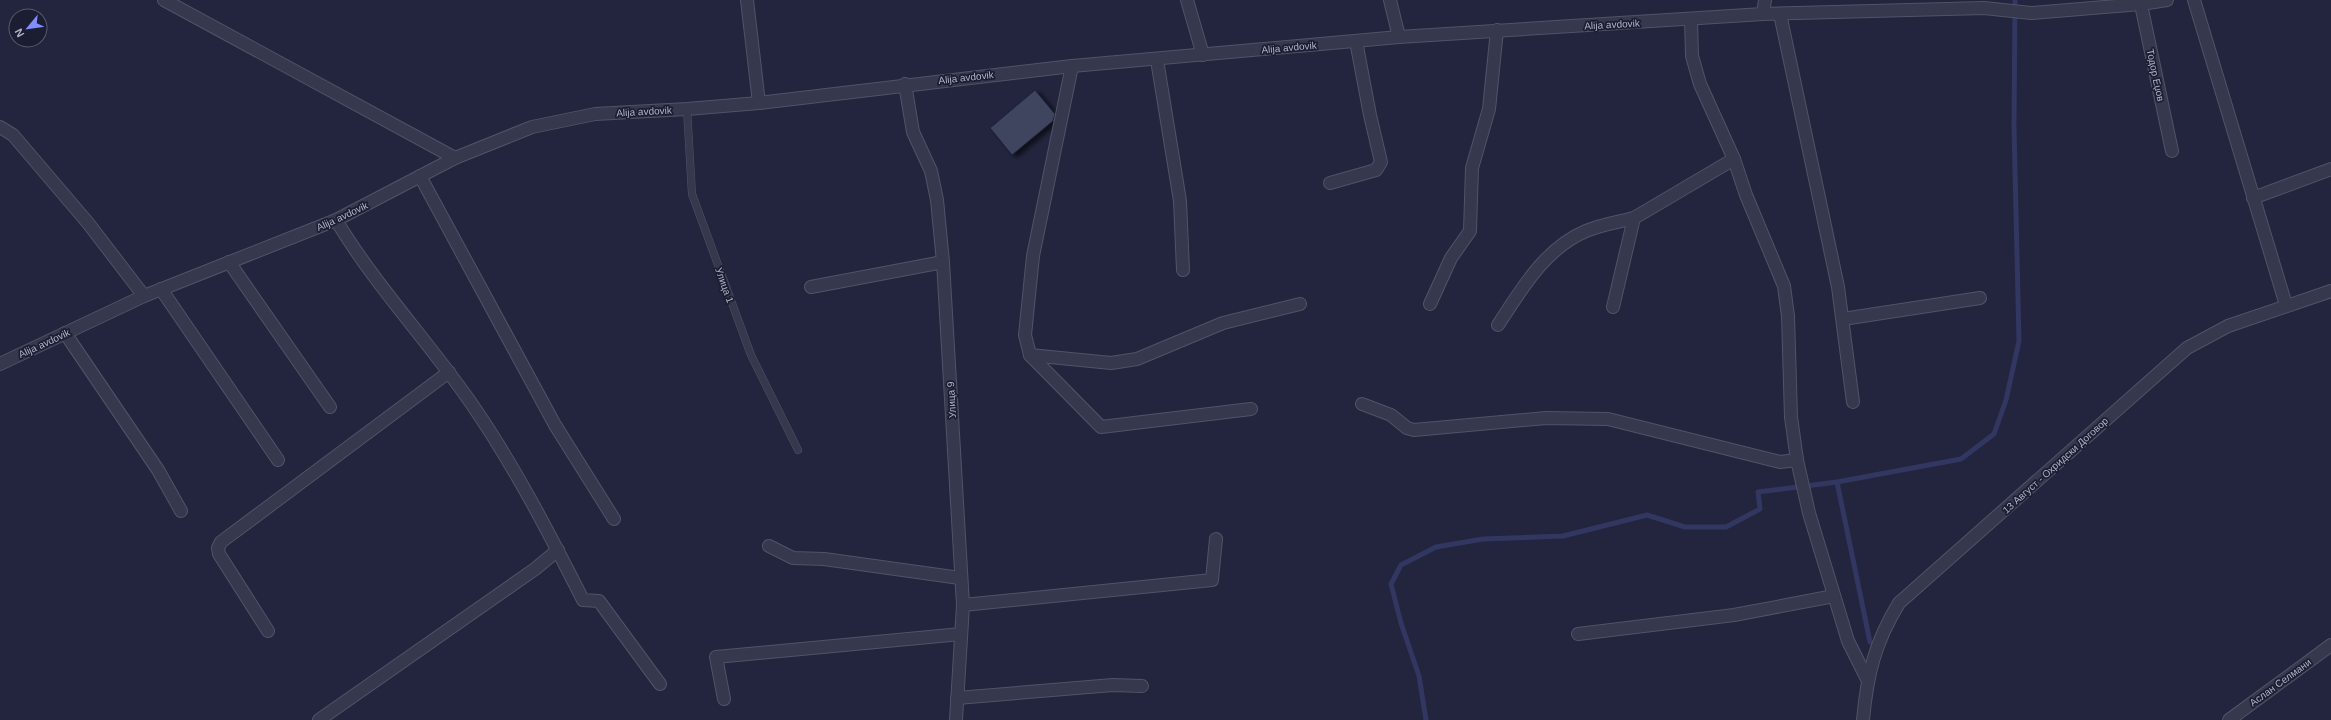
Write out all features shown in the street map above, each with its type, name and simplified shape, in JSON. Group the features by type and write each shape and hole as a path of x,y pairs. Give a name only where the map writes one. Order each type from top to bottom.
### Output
{"street":[{"path":"164,0 455,158"},
{"path":"747,0 759,103"},
{"path":"1187,0 1203,55"},
{"path":"1390,0 1399,37"},
{"path":"1763,14 1765,0"},
{"path":"2051,0 2060,10 2167,0"},
{"path":"2194,0 2286,305"},
{"name":"Тодор Еџов","path":"2140,2 2172,151"},
{"name":"Alija avdovik","path":"0,364 144,296 336,220 455,158 532,127 595,114 688,109 759,103 905,84 1072,66 1156,60 1399,37 1497,30 1691,20 1896,6 1984,8 2030,13 2060,10"},
{"path":"1780,14 1843,319 1853,402"},
{"path":"1691,20 1695,70 1734,159 1746,195 1784,286 1788,316 1791,417 1800,476 1809,513 1848,642 1868,681"},
{"path":"1430,304 1451,258 1470,231 1472,168 1489,110 1497,30"},
{"path":"1330,184 1376,170 1381,162 1370,115 1356,41"},
{"path":"1156,60 1180,202 1183,270"},
{"path":"1072,66 1033,256 1025,335 1030,355 1101,427 1251,409"},
{"name":"Улица 9","path":"905,84 912,132 930,171 937,200 943,262 960,578 963,605 956,720"},
{"path":"0,127 13,135 88,223 144,296"},
{"path":"1498,324 1531,274 1563,244 1586,231 1634,218 1734,159"},
{"path":"2253,198 2331,168"},
{"path":"420,176 556,425 614,519"},
{"path":"1613,307 1634,218"},
{"path":"336,220 356,254 449,372 508,459 558,550 583,600 599,601 660,684"},
{"path":"229,262 330,407"},
{"path":"810,287 943,262"},
{"path":"161,289 278,460"},
{"name":"13 Август - Охридски Договор","path":"1863,720 1868,681 1875,649 1885,626 1899,603 2187,348 2228,326 2331,290"},
{"path":"1843,319 1980,298"},
{"path":"1030,355 1111,363 1137,359 1223,323 1300,304"},
{"path":"65,333 158,470 181,511"},
{"path":"268,631 219,554 218,548 221,542 449,372"},
{"path":"1362,404 1391,415 1407,428 1414,430 1546,418 1608,419 1780,462 1797,460"},
{"path":"963,605 1212,580 1216,539"},
{"path":"768,546 793,558 824,559 960,578"},
{"path":"319,720 535,569 558,550"},
{"path":"1578,634 1740,614 1834,596"},
{"path":"724,699 716,657 961,634"},
{"name":"Аслан Селмани","path":"2229,720 2331,645"},
{"path":"957,698 1113,685 1142,686"}],"lane":[{"name":"Улица 1","path":"688,109 692,194 751,355 798,450"}],"building":[{"path":"1035,90 1055,114 1053,121 1012,155 990,128"}],"waterway":[{"path":"1426,720 1419,676 1401,623 1391,584 1401,565 1436,547 1483,539 1563,536 1647,515 1685,527 1726,527 1760,509 1758,492 1837,482 1961,459 1994,434 2006,400 2019,341 2014,127 2015,0"},
{"path":"1837,482 1870,642"}]}
